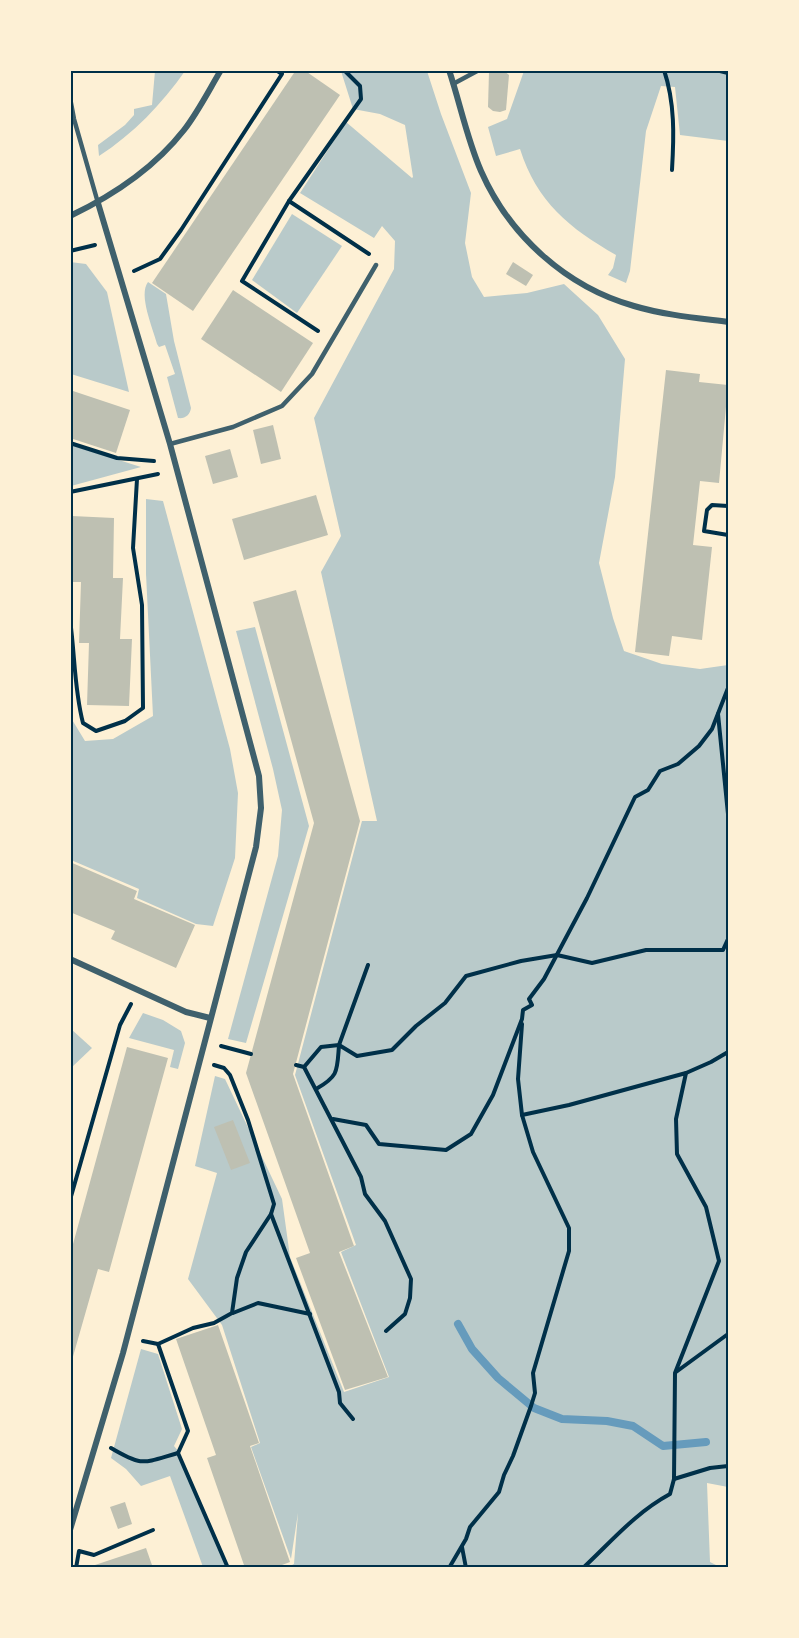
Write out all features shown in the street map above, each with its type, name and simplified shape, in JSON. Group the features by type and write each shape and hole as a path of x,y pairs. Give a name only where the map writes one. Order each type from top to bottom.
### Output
{"street":[{"path":"70,216 98,203 158,159 184,130 220,70"},
{"path":"449,70 480,169 493,195 506,217 554,266 583,285 633,306 729,322"},
{"path":"70,1530 126,1342 256,847 261,808 259,776 170,444 98,203"},
{"path":"70,959 186,1012 210,1018"}],"lane":[{"path":"453,84 479,70"},
{"path":"70,98 98,203"},
{"path":"170,444 233,427 282,406 312,374 376,265"}],"path":[{"path":"133,272 160,259 181,230 282,74 276,70"},
{"path":"332,340 242,281 289,201 361,99 360,86 344,70"},
{"path":"664,70 672,99 674,134 672,170"},
{"path":"716,70 729,73"},
{"path":"289,201 368,251 376,265"},
{"path":"70,443 117,458 154,461"},
{"path":"70,492 158,474"},
{"path":"70,620 77,702 83,723 96,731 125,721 143,708 142,605 133,548 136,479"},
{"path":"729,506 712,505 707,510 704,531 729,535"},
{"path":"333,1119 366,1125 379,1144 446,1150 471,1134 493,1095 524,1010 532,1005 529,999 544,979 587,898 635,797 648,790 660,771 678,764 699,746 712,729 729,688"},
{"path":"718,712 729,814"},
{"path":"304,1066 321,1047 339,1045 357,1056 392,1050 416,1026 445,1003 466,976 520,960 557,955 592,963 646,950 723,950 729,939"},
{"path":"316,1089 332,1080 338,1064 339,1045 368,965"},
{"path":"70,1200 120,1025 131,1004"},
{"path":"449,1568 470,1527 499,1492 521,1436 535,1393 533,1373 569,1251 569,1228 533,1152 522,1115 518,1079 522,1019"},
{"path":"221,1045 251,1054"},
{"path":"522,1115 569,1105 686,1073 729,1052"},
{"path":"214,1065 225,1068 230,1075 248,1120 274,1204 271,1214 246,1252 237,1278 232,1313"},
{"path":"296,1065 304,1066"},
{"path":"304,1066 362,1177 365,1194 385,1221 411,1279 410,1298 405,1314 386,1331"},
{"path":"583,1568 622,1528 640,1516 652,1504 670,1494 674,1479 675,1373 719,1261 706,1207 677,1154 676,1119 686,1073"},
{"path":"271,1214 339,1392 340,1403 353,1419"},
{"path":"139,1340 158,1344 193,1328 214,1323 258,1303 310,1314"},
{"path":"675,1373 729,1334"},
{"path":"158,1344 188,1431 178,1453 228,1568"},
{"path":"110,1448 140,1462 178,1453"},
{"path":"674,1479 710,1468 729,1466"},
{"path":"76,1568 79,1551 94,1555 153,1530"},
{"path":"462,1546 466,1568"}],"shaded area":[{"path":"155,71 185,71 146,118 99,156 98,145 125,125 134,115 134,109 152,105"},
{"path":"341,71 427,71 471,193 465,243 472,277 484,297 527,293 564,284 598,315 625,359 615,477 599,563 624,651 662,664 700,669 728,665 728,1487 707,1483 710,1562 720,1567 288,1567 294,1564 298,1513 291,1559 251,1447 260,1443 222,1325 188,1279 217,1173 195,1166 215,1076 225,1079 282,1199 290,1257 344,1392 389,1377 341,1252 356,1245 295,1075 362,821 377,821 321,572 341,536 314,418 394,269 395,241 382,226 374,238 300,193 346,122 413,177 405,125 380,114 353,109"},
{"path":"524,71 728,71 728,141 680,135 675,87 661,86 646,131 630,271 626,283 608,275 613,268 616,255 569,224 545,199 527,168 520,149 496,156 488,127 507,119"},
{"path":"292,214 342,246 297,313 252,280"},
{"path":"70,262 86,264 107,292 129,392 71,374"},
{"path":"148,282 166,294 174,341 191,408 188,415 183,418 178,418 167,377 175,374 165,345 159,347 157,344 147,312 145,288"},
{"path":"71,445 141,467 71,486"},
{"path":"146,499 163,501 230,749 238,793 235,858 213,926 196,924 137,898 139,889 71,860 71,718 85,741 113,739 153,716 146,574"},
{"path":"255,627 309,826 246,1043 228,1039 278,856 282,810 236,631"},
{"path":"143,1013 163,1020 181,1031 185,1043 178,1069 170,1067 174,1050 129,1038"},
{"path":"71,1029 92,1048 71,1068"},
{"path":"141,1349 158,1354 182,1429 174,1446 179,1452 229,1567 203,1567 170,1476 141,1486 126,1469 111,1458"}],"building":[{"path":"296,70 304,70 340,95 193,311 152,283"},
{"path":"503,70 509,75 506,110 500,112 488,107 489,72"},
{"path":"513,262 533,275 526,286 506,274"},
{"path":"233,290 313,343 281,392 201,339"},
{"path":"666,370 700,374 699,382 728,385 719,483 700,481 693,545 712,547 702,640 672,636 669,656 635,652"},
{"path":"70,390 130,410 116,453 70,438"},
{"path":"273,425 281,459 261,464 253,430"},
{"path":"230,449 238,477 213,484 205,456"},
{"path":"316,495 328,535 244,560 232,519"},
{"path":"72,516 114,518 113,578 123,578 120,639 132,639 129,706 87,705 89,643 79,643 81,582 70,582"},
{"path":"296,590 360,821 293,1074 354,1246 339,1252 388,1377 345,1390 296,1258 310,1253 246,1073 314,823 253,602"},
{"path":"70,862 137,891 134,899 195,925 176,968 111,939 115,931 70,912"},
{"path":"127,1047 168,1058 109,1272 98,1269 70,1367 70,1255"},
{"path":"233,1120 250,1163 231,1170 214,1127"},
{"path":"218,1325 259,1443 250,1446 290,1562 274,1568 245,1568 207,1458 216,1455 176,1339"},
{"path":"125,1502 132,1524 118,1529 110,1507"},
{"path":"146,1548 153,1568 89,1568 89,1567"}],"waterway":[{"path":"458,1324 472,1349 498,1378 534,1408 562,1419 607,1421 633,1426 663,1446 706,1442"}]}
